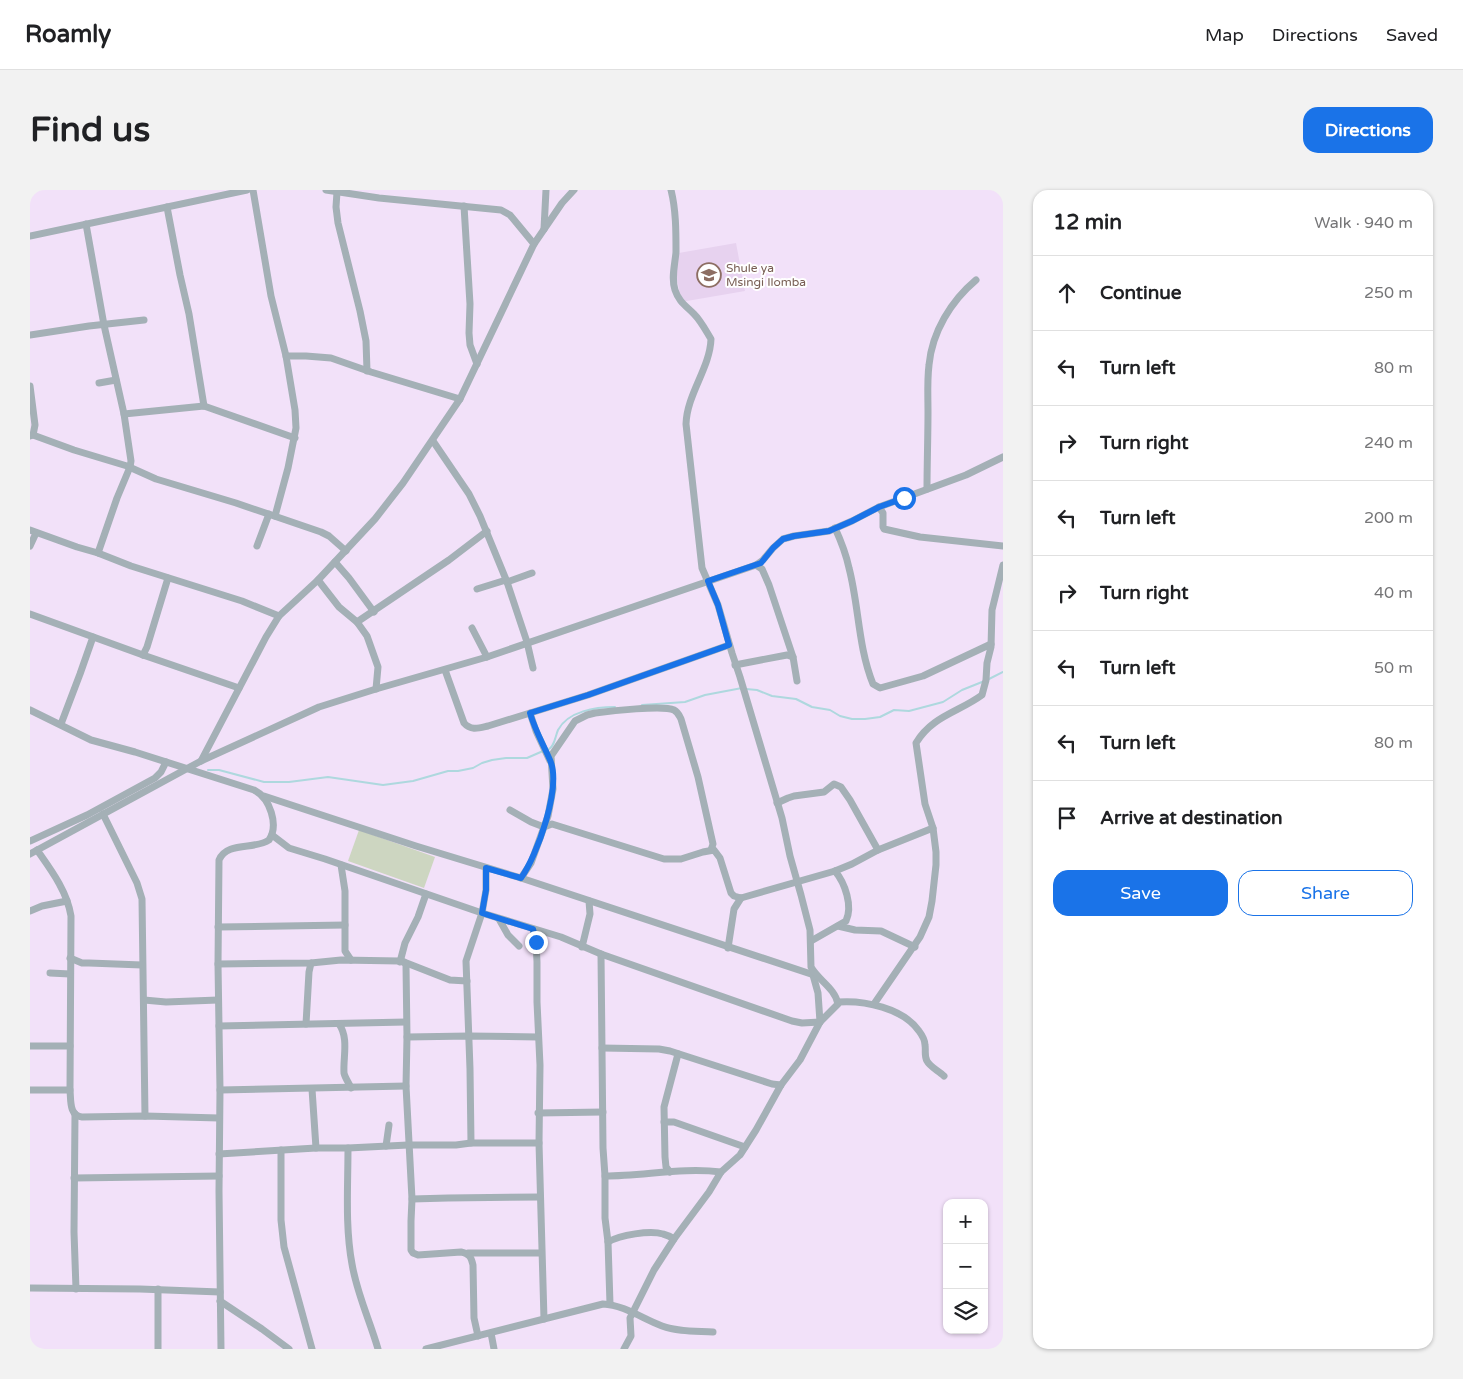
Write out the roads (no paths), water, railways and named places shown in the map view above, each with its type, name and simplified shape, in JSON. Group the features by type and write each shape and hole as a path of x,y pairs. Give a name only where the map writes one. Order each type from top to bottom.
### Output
{"street":[{"path":"30,236 247,190"},
{"path":"253,190 271,296 286,356 296,428 295,438 272,515 257,546"},
{"path":"326,190 379,198 498,210 507,213 534,244"},
{"path":"544,231 546,190"},
{"path":"201,761 266,637 279,616 318,580 375,519 403,483 460,399 534,244 562,203 574,190"},
{"path":"671,190 675,221 676,251 673,281 675,290 680,300 696,317 711,340 708,357 690,402 686,424 702,568 718,605 778,804 806,915 811,941 811,961 816,976 820,1022"},
{"path":"337,192 336,208 338,223 366,341 367,371"},
{"path":"464,206 470,304 470,341 477,364"},
{"path":"167,207 189,314 204,406"},
{"path":"86,224 104,325 124,414 131,456 130,467 98,553"},
{"path":"927,489 928,376 930,355 937,333 952,306 963,290 976,280"},
{"path":"30,335 144,320"},
{"path":"286,356 331,358 460,399"},
{"path":"99,383 116,380"},
{"path":"30,386 35,425 31,436 130,467 156,479 321,532 329,536 346,551"},
{"path":"124,414 204,406 295,438"},
{"path":"433,440 469,494 487,532 507,581 527,642 533,668"},
{"path":"76,1289 74,1232 75,1114 72,1109 70,1090 71,916 67,901 57,879 34,852 201,761 319,708 376,689 487,657 756,565 764,560 783,539 829,531 879,507 966,475 1003,457"},
{"path":"879,507 883,513 884,529 920,537 1003,546"},
{"path":"835,528 850,569 857,621 867,668 873,684 880,688 923,676 991,644"},
{"path":"30,546 33,531 77,548 98,553 130,566 242,602 279,616"},
{"path":"357,622 487,532"},
{"path":"335,562 374,612"},
{"path":"874,1004 915,947 927,922 932,901 936,865 933,828 925,804 916,743 938,719 971,704 982,696 991,644 992,610 1003,564"},
{"path":"756,565 766,575 794,657 796,681"},
{"path":"477,589 532,573"},
{"path":"143,655 147,648 168,578"},
{"path":"318,580 339,607 357,622 367,636 377,663 376,689"},
{"path":"30,614 239,688"},
{"path":"472,628 487,657"},
{"path":"61,724 93,637"},
{"path":"445,670 461,718 467,727 473,728 488,726 588,695 729,645"},
{"path":"736,665 788,654 794,657"},
{"path":"550,760 570,725 582,717 595,713 650,708 676,710 682,721 698,777 713,844 711,850"},
{"path":"30,710 91,740 232,782 263,795 816,976 828,985 838,1002"},
{"path":"521,878 531,863 548,816 552,789 550,760 536,731 530,713"},
{"path":"30,842 152,780 159,774 166,762"},
{"path":"778,804 788,798 824,792 834,784 839,785 850,800 878,850"},
{"path":"221,1349 218,1000 219,858 223,853 231,849 268,841 272,835 271,811 270,805 263,795"},
{"path":"510,810 544,827"},
{"path":"103,814 140,889 142,908 145,1116"},
{"path":"544,827 548,824 555,824 664,859 682,859 714,850 720,858 728,888 734,896 741,898 834,871 878,850 933,828"},
{"path":"272,835 289,848 561,938 601,954 792,1021 802,1023 820,1022"},
{"path":"341,865 345,891 345,951 341,960"},
{"path":"470,1143 467,958 482,913 486,890 486,868"},
{"path":"811,941 838,926 848,916 843,882 834,871"},
{"path":"426,894 418,917 405,943 402,962 407,968 406,1086 412,1199 411,1248 413,1254 418,1255 461,1252 541,1253"},
{"path":"728,948 734,909 741,898"},
{"path":"30,911 67,901"},
{"path":"582,946 590,914 589,901"},
{"path":"500,919 508,935 519,946"},
{"path":"218,926 345,926"},
{"path":"838,926 855,930 881,931 915,947"},
{"path":"533,929 536,942 536,1002 540,1065 538,1143 544,1320"},
{"path":"345,951 351,960"},
{"path":"601,954 603,1148 610,1304"},
{"path":"70,958 89,964 142,965"},
{"path":"218,964 311,963 341,960 402,962 450,980 466,982"},
{"path":"801,971 811,961"},
{"path":"306,1024 311,963"},
{"path":"50,973 70,974"},
{"path":"144,1000 166,1002 218,1000"},
{"path":"838,1002 874,1004 903,1016 919,1031 926,1044 925,1056 928,1062 944,1076"},
{"path":"624,1349 631,1336 630,1318 654,1270 674,1238 713,1186 721,1172 745,1147 781,1085 800,1060 820,1022 838,1002"},
{"path":"219,1026 406,1022"},
{"path":"339,1024 344,1037 344,1074 351,1088"},
{"path":"407,1037 538,1037"},
{"path":"30,1046 70,1046"},
{"path":"602,1048 659,1049 772,1084 781,1085"},
{"path":"670,1172 666,1167 664,1107 678,1054"},
{"path":"220,1090 406,1086"},
{"path":"312,1089 316,1148"},
{"path":"30,1090 70,1090"},
{"path":"538,1113 603,1112"},
{"path":"75,1114 82,1117 219,1118"},
{"path":"664,1122 674,1122 745,1147"},
{"path":"386,1146 389,1125"},
{"path":"219,1154 316,1148 456,1145 470,1143 538,1143"},
{"path":"348,1148 350,1254 357,1286 378,1349"},
{"path":"281,1150 281,1220 284,1247 312,1349"},
{"path":"605,1176 670,1172 721,1172"},
{"path":"74,1178 219,1176"},
{"path":"412,1199 540,1197"},
{"path":"608,1242 621,1237 654,1233 662,1233 674,1238"},
{"path":"468,1253 473,1265 474,1318 478,1336"},
{"path":"30,1288 158,1289 220,1292"},
{"path":"158,1289 158,1349"},
{"path":"220,1301 289,1349"},
{"path":"426,1349 597,1305 610,1304 675,1330 713,1332"},
{"path":"491,1333 494,1349"}],"waterway":[{"path":"989,679 1003,672"},
{"path":"746,689 757,690 772,696 796,699 812,707 830,710 840,716 852,719 865,719 880,717 894,710 909,711 943,702 962,690 982,682"},
{"path":"642,705 685,702 705,695 742,688"},
{"path":"548,750 553,744 558,730 568,718 591,709 615,707"},
{"path":"208,770 219,770 264,782 289,782 328,777 383,785 413,781 448,771 473,768 492,760 527,758 543,751"}],"place":[{"name":"Shule ya Msingi Ilomba","path":"709,275"}]}
